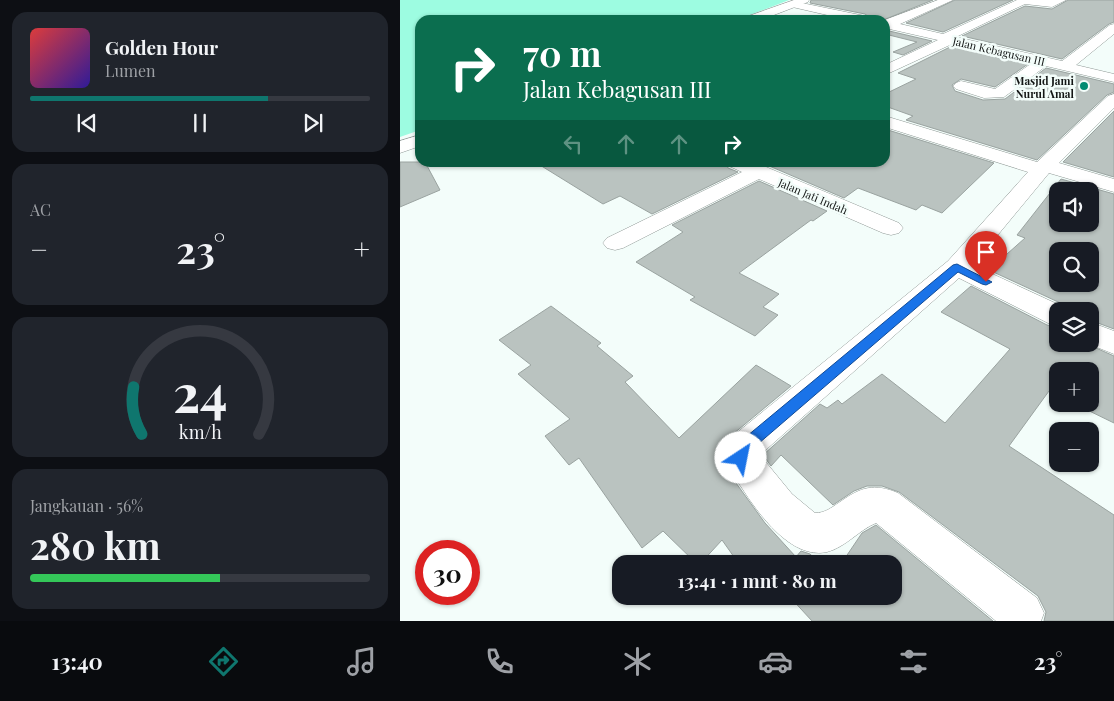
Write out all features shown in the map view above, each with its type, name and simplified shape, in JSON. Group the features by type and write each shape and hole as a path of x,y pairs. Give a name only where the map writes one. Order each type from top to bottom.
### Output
{"street":[{"path":"763,15 804,0"},
{"path":"890,22 948,0"},
{"path":"890,68 1024,1 1052,4 1062,0"},
{"path":"792,4 842,15"},
{"name":"Jalan Kebagusan III","path":"890,25 1114,78"},
{"path":"1064,67 1114,28"},
{"path":"961,86 984,93 998,94 1043,62"},
{"path":"1018,621 1022,613 885,506 873,504 826,532 809,533 790,522 741,458 740,452 957,267 1043,168 1110,107"},
{"path":"890,122 1043,168 1114,186"},
{"path":"400,147 415,142"},
{"name":"Jalan Jati Indah","path":"747,167 891,228"},
{"path":"615,243 758,172"},
{"path":"957,267 1049,312"},
{"path":"1099,336 1114,343"}],"green space":[{"path":"400,0 789,0 750,15 415,15 415,132 400,137"}],"building":[{"path":"811,0 933,0 890,17 890,15 866,15 810,3"},
{"path":"955,0 1013,0 943,32 906,23"},
{"path":"1068,0 1114,0 1114,22 1062,59 962,36 1025,6 1052,9"},
{"path":"890,31 932,41 903,55 893,52 917,42 890,35"},
{"path":"952,46 1028,64 995,87 961,79 952,85 955,91 983,100 1005,99 1046,68 1114,84 1114,92 1107,95 1037,160 906,120 913,116 890,108 890,92 916,79 898,73"},
{"path":"1114,111 1114,177 1063,162"},
{"path":"890,131 994,163 942,213 922,205 916,210 858,188 844,198 772,167 890,167"},
{"path":"400,162 415,162 415,167 428,167 440,190 400,207"},
{"path":"543,167 728,167 738,172 652,214 620,196 603,204"},
{"path":"1061,179 1072,182 1059,182"},
{"path":"759,181 827,211 813,221 811,220 739,273 779,294 763,307 778,315 755,336 690,300 695,297 636,262 683,232 672,225"},
{"path":"1099,190 1114,194 1114,329 1099,323 1099,302 1058,302 989,270 1025,238 1017,235 1049,194 1049,232 1099,232"},
{"path":"971,286 1049,326 1049,352 1099,352 1099,349 1114,356 1114,423 1091,412 1099,412 1099,362 1049,362 1049,391 1009,446 1114,515 1114,621 1044,621 1046,612 1038,596 899,492 882,486 867,486 854,491 833,505 781,455 771,466 763,455 820,404 827,408 838,400 842,404 882,374 945,423 1010,349 941,312"},
{"path":"551,306 601,343 597,346 633,376 625,382 679,438 756,365 791,386 727,439 720,451 728,472 765,523 794,555 733,555 722,540 708,555 688,555 663,531 642,548 579,458 569,465 545,436 570,419 518,374 531,365 499,340"},
{"path":"876,525 993,621 812,621 797,605 902,605 902,555 847,555 862,533"},
{"path":"801,551 811,555 798,555"}],"place":[{"name":"Masjid Jami Nurul Amal","path":"1084,86"}],"route":[{"path":"741,458 740,452 746,445 957,267 986,282"}]}
